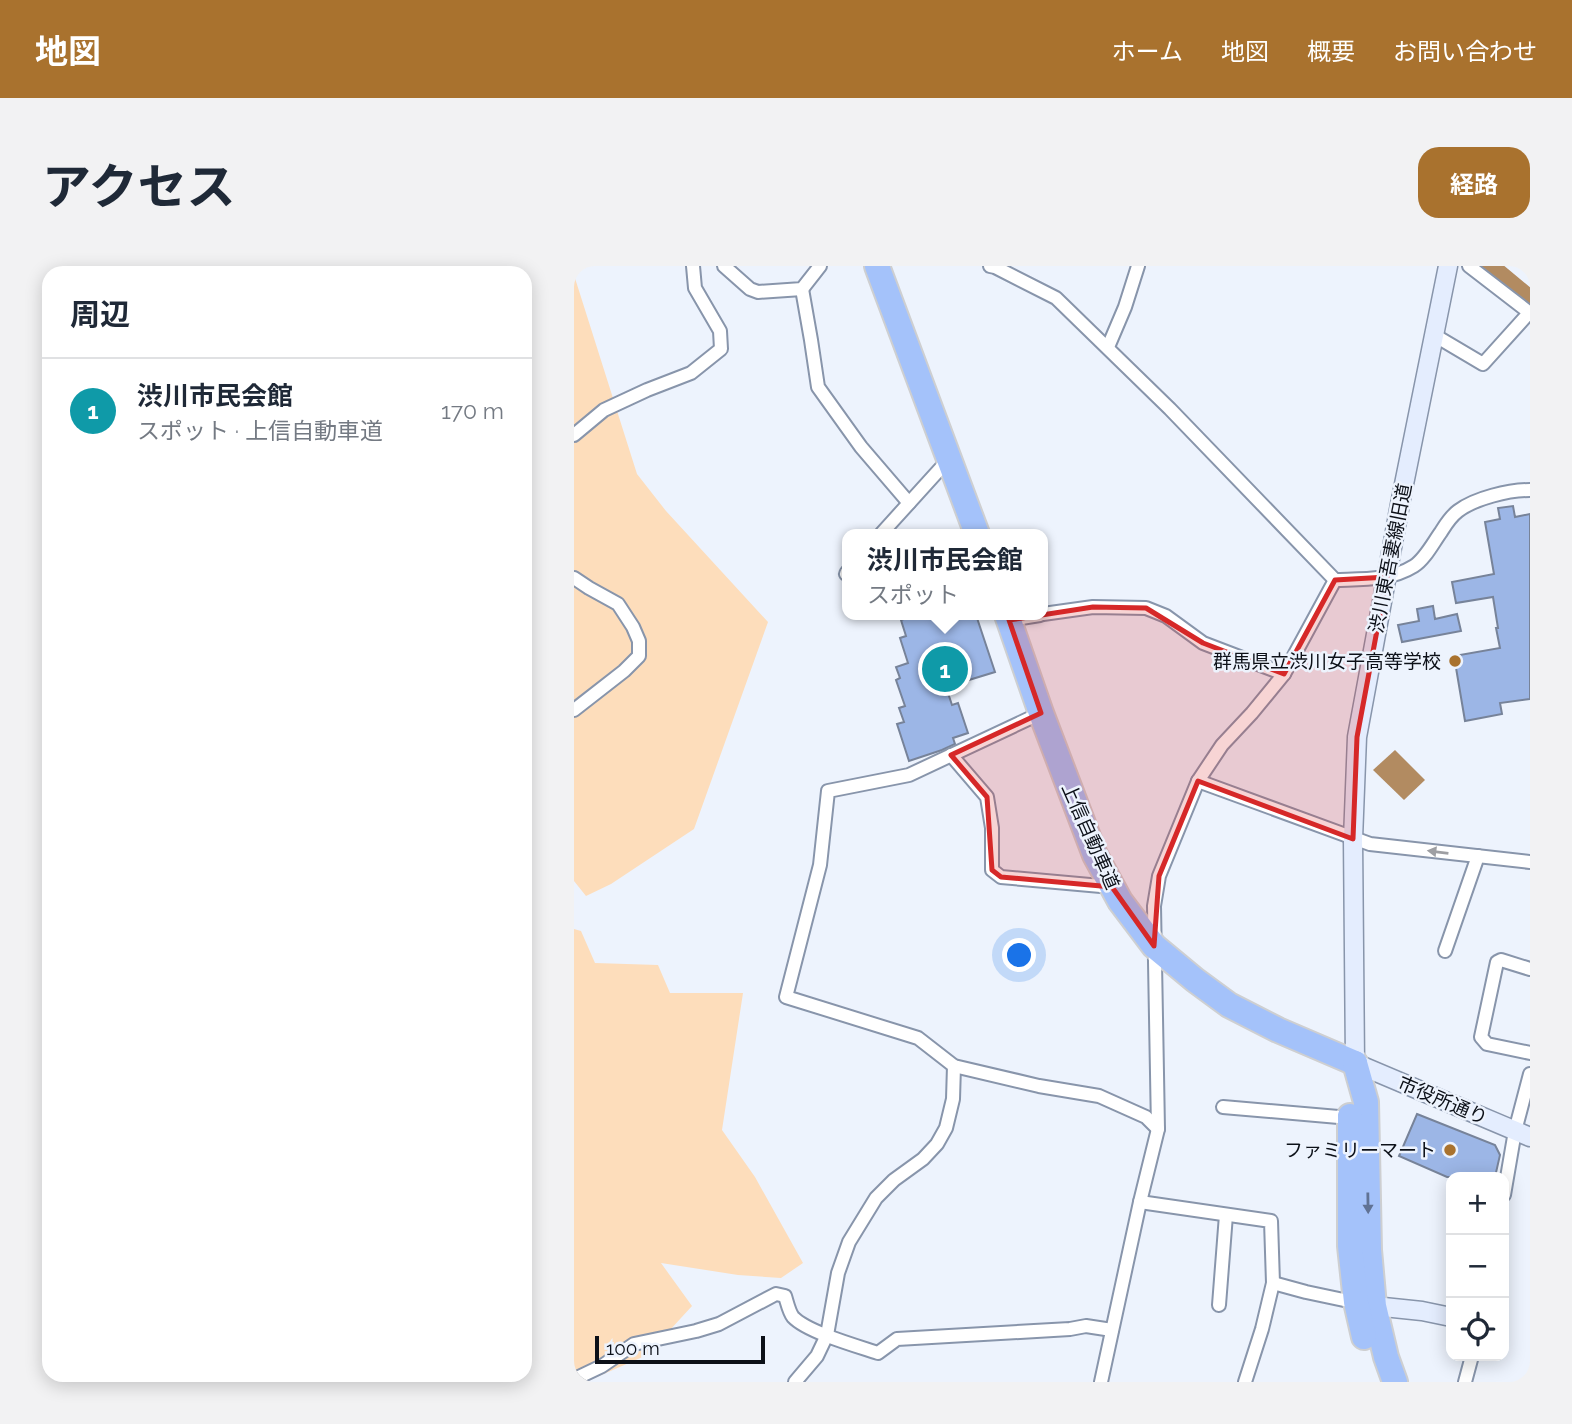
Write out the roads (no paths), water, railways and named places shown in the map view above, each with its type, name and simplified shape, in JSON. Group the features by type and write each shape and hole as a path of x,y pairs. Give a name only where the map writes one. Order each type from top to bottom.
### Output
{"highway":[{"path":"877,266 975,529"},
{"name":"上信自動車道","path":"1009,620 1095,855 1112,887 1154,946 1229,1005 1278,1030 1355,1063"},
{"path":"1355,1063 1350,1095 1350,1246 1365,1304 1377,1382"},
{"path":"1355,1063 1366,1102 1369,1250 1365,1304 1395,1382"}],"street":[{"path":"574,435 604,410 691,373 721,349 720,331 695,289 693,266"},
{"path":"724,266 750,289 758,292 802,289 820,266"},
{"path":"990,266 1056,298 1170,409 1335,580 1387,577 1401,573 1417,564 1449,519 1459,510 1472,503 1517,490 1530,490"},
{"path":"1108,347 1138,266"},
{"name":"渋川東吾妻線旧道","path":"1355,1063 1353,839 1357,737 1448,266"},
{"path":"1434,335 1483,364 1530,313 1469,266"},
{"path":"802,289 818,387 860,447 909,503"},
{"path":"886,529 949,459"},
{"path":"574,578 618,604 639,640 639,656 574,710"},
{"path":"1101,1382 1158,1129 1154,906 1159,876 1198,781 1222,745 1284,674 1335,580"},
{"path":"1048,614 1093,607 1146,608 1166,616 1203,643 1284,674"},
{"path":"1041,713 909,775 828,791 819,869 786,998 918,1038 954,1066 1039,1086 1099,1096 1146,1117 1158,1129"},
{"path":"951,755 987,797 992,828 992,870 1001,877 1112,887"},
{"path":"1198,781 1370,844 1530,862"},
{"path":"1446,951 1478,856"},
{"path":"1530,968 1501,960 1497,962 1481,1037 1487,1044 1530,1053"},
{"name":"市役所通り","path":"1355,1063 1522,1134"},
{"path":"795,1382 817,1356 827,1335 838,1273 849,1242 876,1198 894,1180 923,1159 937,1144 946,1128 953,1099 954,1066"},
{"path":"1509,1178 1522,1134 1530,1074"},
{"path":"1223,1107 1350,1118"},
{"path":"1140,1202 1271,1221 1273,1283 1245,1382"},
{"path":"1219,1304 1226,1215"},
{"path":"1273,1283 1365,1304 1446,1316"},
{"path":"575,1382 634,1343 719,1324 776,1294 785,1296 792,1316 805,1325 878,1353 897,1339 1086,1326 1112,1330"},
{"path":"1465,1382 1471,1361"}],"waterway":[{"path":"1488,266 1530,301"}],"place":[{"name":"群馬県立渋川女子高等学校","path":"1455,661"},
{"name":"渋川市民会館","path":"945,669"},
{"name":"ファミリーマート","path":"1450,1150"}]}
